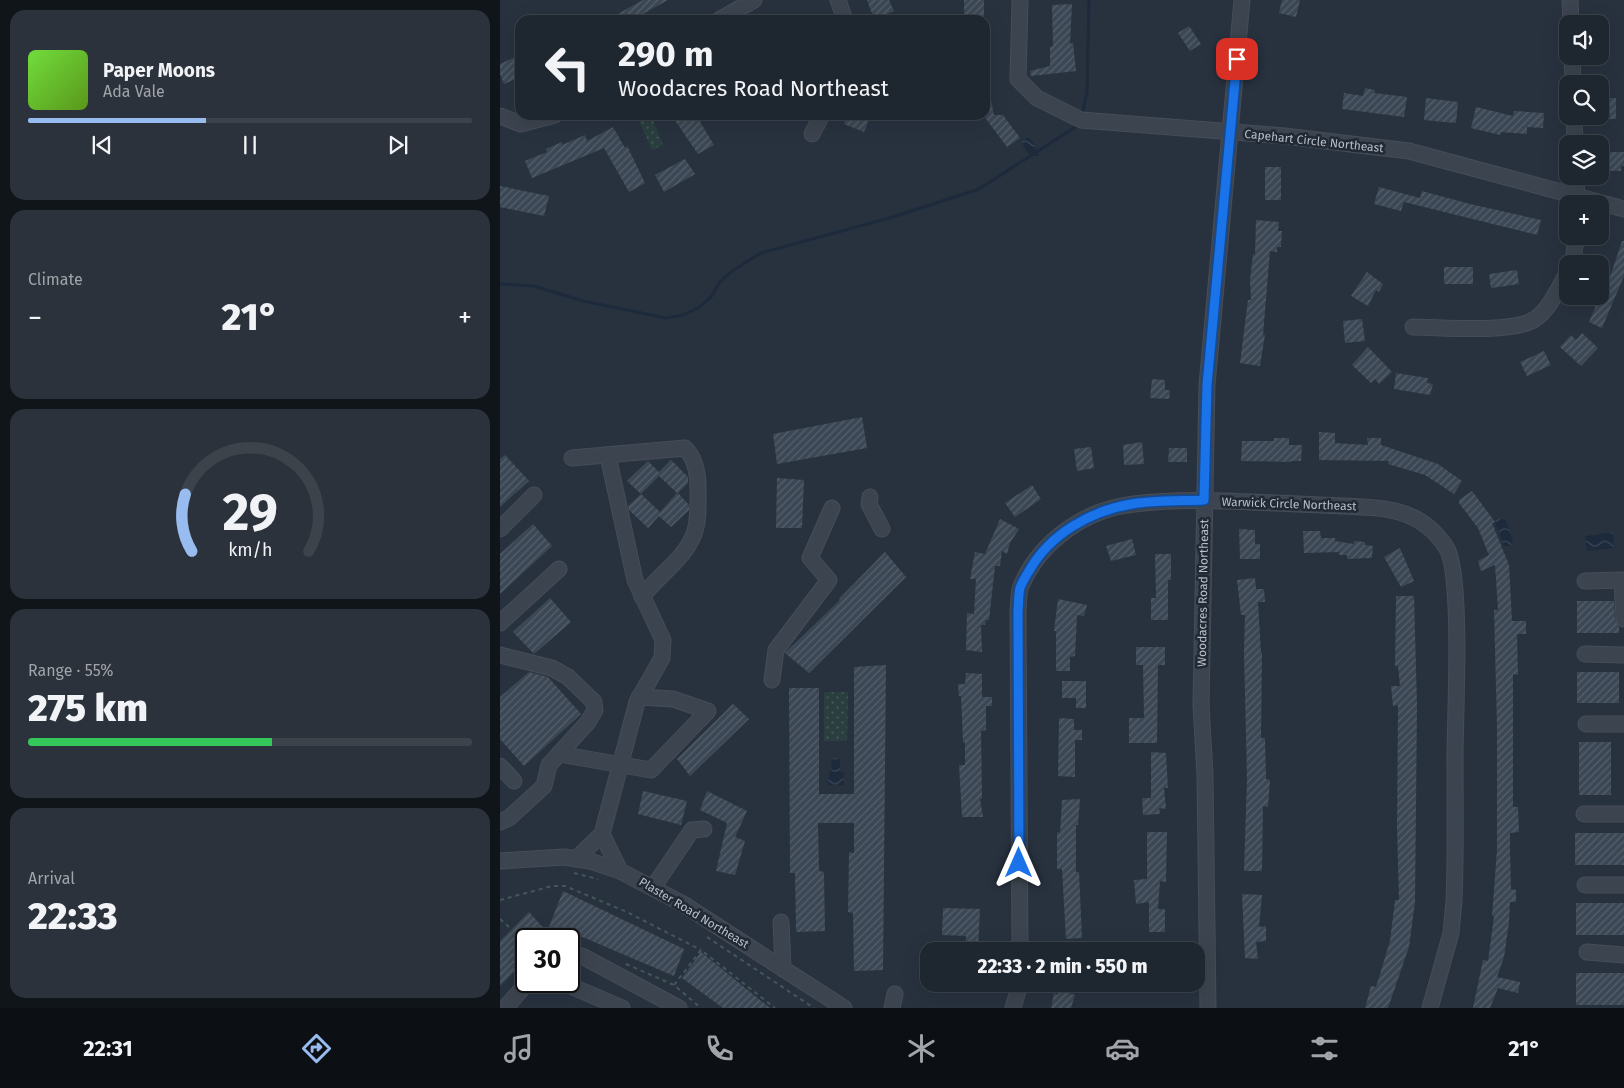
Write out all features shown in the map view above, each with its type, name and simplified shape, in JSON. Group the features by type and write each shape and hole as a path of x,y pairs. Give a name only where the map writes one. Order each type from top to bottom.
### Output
{"street":[{"path":"728,15 754,0"},
{"path":"838,0 843,15"},
{"name":"Capehart Circle Northeast","path":"1020,0 1018,79 1037,98 1081,120 1284,136 1409,151 1563,195"},
{"name":"Woodacres Road Northeast","path":"1208,1008 1205,775 1201,705 1207,385 1242,0"},
{"path":"1570,0 1571,15"},
{"path":"500,116 521,124 536,120"},
{"path":"812,134 819,120"},
{"name":"Capehart Circle Northeast","path":"1609,206 1624,209"},
{"path":"1413,327 1507,327 1523,325 1535,318 1547,307 1559,287"},
{"path":"572,458 685,448 691,454 698,478 698,508 694,534 682,554 652,583 642,597"},
{"path":"574,866 602,834 639,697 662,658 664,651 663,640 635,580 608,456"},
{"path":"500,529 534,495"},
{"path":"870,497 869,504 882,529"},
{"name":"Warwick Circle Northeast","path":"1020,942 1018,611 1020,587 1036,560 1050,542 1071,526 1107,510 1133,504 1204,500 1388,508 1423,522 1448,548 1453,572 1456,607 1455,870 1451,933 1430,1008"},
{"path":"772,680 776,650 828,580 810,558 832,508"},
{"path":"500,623 559,569"},
{"path":"1585,581 1622,580 1624,619"},
{"path":"1586,654 1624,655"},
{"path":"500,655 552,668 568,677 594,702 595,710 588,722 549,765 544,786 510,818 500,822"},
{"path":"559,754 651,770 708,711 673,699 639,697"},
{"path":"1586,724 1624,724"},
{"path":"500,766 514,780"},
{"path":"1584,814 1624,814"},
{"path":"654,886 692,830 704,829"},
{"path":"602,834 620,871"},
{"name":"Plaster Road Northeast","path":"500,861 538,858 574,866 620,871 654,886 844,1008"},
{"path":"1585,885 1624,885"},
{"path":"781,922 783,969"},
{"path":"1587,952 1624,955"},
{"path":"580,955 679,1008"},
{"path":"580,990 622,1008"},
{"path":"1013,1008 1018,992"},
{"path":"505,1008 518,993"}],"path":[{"path":"574,866 603,880"},
{"path":"500,900 559,885 586,895 627,912 701,950 775,1008"},
{"path":"585,899 586,895"},
{"path":"624,917 627,912"},
{"path":"500,919 510,927"},
{"path":"701,932 814,1008"},
{"path":"674,985 701,950"}],"green space":[{"path":"638,120 653,120 663,145 652,150"},
{"path":"824,692 848,692 847,741 824,741"}],"water":[{"path":"1028,137 1033,142 1039,156 1030,156 1021,142"},
{"path":"1498,518 1506,520 1513,542 1511,546 1504,546 1495,522"},
{"path":"1613,532 1614,548 1587,551 1585,536"},
{"path":"831,758 840,759 840,772 844,773 844,785 828,785 829,771 832,771"}],"building":[{"path":"643,0 668,0 641,15 616,15"},
{"path":"867,0 889,0 894,11 884,15 873,15"},
{"path":"964,0 984,0 984,15 964,15"},
{"path":"1282,0 1300,0 1296,17 1279,13"},
{"path":"1072,4 1070,44 1073,43 1076,71 1031,76 1030,71 1050,66 1050,47 1053,46 1052,5"},
{"path":"1189,26 1201,44 1190,51 1178,33"},
{"path":"515,57 515,79 504,84 500,74 500,64"},
{"path":"1365,88 1375,90 1374,93 1407,97 1404,117 1342,109 1344,93 1363,96"},
{"path":"990,96 994,115 1003,115 1020,138 1007,147 987,120 990,120"},
{"path":"1426,98 1458,102 1456,123 1424,120"},
{"path":"1609,98 1616,98 1616,119 1609,119"},
{"path":"1476,107 1513,116 1514,111 1544,113 1543,128 1527,127 1527,134 1501,132 1500,135 1471,128"},
{"path":"675,120 699,120 714,145 698,154"},
{"path":"845,120 869,120 864,132 844,124"},
{"path":"613,127 625,148 627,146 645,183 629,192 604,148 532,178 525,161 547,152 546,149 562,142 562,145 585,135 587,141"},
{"path":"1609,152 1624,152 1624,166 1621,166 1621,171 1609,171"},
{"path":"685,159 695,174 664,192 655,175"},
{"path":"1265,167 1281,167 1281,200 1265,200"},
{"path":"500,186 549,196 544,216 500,207"},
{"path":"1379,187 1420,198 1422,191 1541,220 1537,235 1404,202 1401,211 1374,204"},
{"path":"1256,220 1279,222 1278,231 1282,231 1281,247 1277,247 1277,252 1270,251 1263,335 1265,335 1260,366 1240,363 1248,300 1251,300 1250,280 1253,254 1255,255"},
{"path":"1622,241 1624,241 1624,276 1602,328 1589,322 1596,305 1609,305 1609,280"},
{"path":"1444,267 1473,267 1473,284 1444,284"},
{"path":"1517,270 1519,284 1491,288 1489,274"},
{"path":"1367,272 1383,284 1379,292 1376,290 1368,306 1351,296"},
{"path":"1362,319 1365,341 1345,343 1343,321"},
{"path":"1582,333 1598,348 1581,366 1560,347 1571,335 1576,340"},
{"path":"1368,347 1392,372 1379,384 1375,379 1371,383 1352,365"},
{"path":"1544,351 1551,365 1527,376 1520,362"},
{"path":"1396,373 1428,378 1427,383 1433,384 1430,395 1394,389"},
{"path":"1152,379 1165,380 1165,390 1170,390 1169,399 1150,398"},
{"path":"862,417 867,448 777,464 773,434"},
{"path":"1319,432 1335,433 1335,443 1368,445 1367,438 1381,438 1381,445 1438,464 1462,481 1454,494 1425,475 1388,464 1389,461 1319,460"},
{"path":"1274,438 1289,438 1289,445 1302,445 1301,461 1241,461 1242,441 1274,441"},
{"path":"1142,442 1144,464 1124,465 1123,445"},
{"path":"1091,447 1094,468 1077,471 1074,449"},
{"path":"1169,448 1187,448 1187,462 1168,462"},
{"path":"505,455 529,481 500,507 500,459"},
{"path":"671,460 688,477 688,483 678,493 689,505 689,510 671,527 659,516 648,528 629,510 628,506 641,494 627,481 648,461 659,472","holes":["659,476 677,493 660,512 641,494"]},
{"path":"777,478 804,480 802,528 776,528"},
{"path":"1032,485 1041,499 1015,517 1005,503"},
{"path":"1472,491 1495,522 1492,523 1509,565 1512,621 1526,621 1526,634 1517,634 1518,675 1513,674 1513,807 1518,807 1519,832 1510,833 1510,850 1511,889 1516,890 1516,902 1510,902 1504,957 1497,977 1520,982 1518,993 1498,988 1490,1008 1473,1008 1483,960 1488,961 1494,916 1492,916 1497,850 1497,727 1494,610 1498,610 1495,565 1481,571 1478,561 1489,555 1478,528 1459,503 1459,500"},
{"path":"1000,519 1019,529 1010,543 1007,554 1002,551 1000,566 995,566 989,620 986,620 985,625 981,625 982,652 966,650 967,613 974,614 976,579 970,579 975,552 985,554"},
{"path":"533,524 552,546 500,594 500,554"},
{"path":"1239,529 1255,530 1255,544 1260,544 1260,559 1240,559"},
{"path":"1303,531 1320,531 1321,538 1335,538 1335,541 1354,544 1354,541 1365,542 1365,545 1373,546 1372,558 1347,559 1347,555 1339,555 1339,552 1304,553"},
{"path":"1132,539 1136,555 1111,561 1106,546"},
{"path":"1400,548 1414,581 1401,587 1384,557"},
{"path":"885,552 906,577 809,673 785,653 840,600"},
{"path":"1155,554 1171,554 1171,580 1168,580 1168,620 1151,620 1151,598 1156,598"},
{"path":"1255,578 1256,589 1264,589 1265,602 1258,602 1262,652 1261,738 1265,738 1266,779 1270,780 1268,807 1263,806 1262,871 1244,871 1247,779 1245,615 1241,615 1237,580"},
{"path":"1396,596 1414,596 1417,705 1415,902 1409,947 1388,1008 1365,1008 1371,986 1376,987 1390,941 1395,900 1399,900 1397,828 1398,705 1393,706 1391,686 1400,686 1398,666 1395,666"},
{"path":"550,598 571,622 534,654 513,632"},
{"path":"1058,599 1087,605 1084,616 1077,615 1075,656 1070,657 1070,671 1056,671 1056,631 1054,631"},
{"path":"1577,601 1614,601 1615,619 1619,627 1619,633 1577,633"},
{"path":"1136,647 1165,647 1165,665 1158,665 1157,743 1129,743 1129,718 1144,718 1143,665 1136,665"},
{"path":"886,665 883,970 854,971 853,913 848,912 849,852 854,853 854,823 818,823 819,871 824,872 825,931 796,932 795,873 790,873 789,688 819,688 819,794 854,794 854,667"},
{"path":"529,672 548,677 581,714 524,766 500,739 500,697"},
{"path":"1577,672 1619,672 1619,703 1577,703"},
{"path":"966,673 982,674 982,697 992,697 992,706 986,706 986,730 981,731 982,799 980,799 983,817 962,817 959,765 965,765 965,742 963,743 961,696 959,696 958,684 965,684"},
{"path":"1062,681 1086,681 1086,708 1076,708 1076,698 1062,698"},
{"path":"733,704 749,719 690,776 677,759"},
{"path":"1059,718 1074,719 1074,730 1082,730 1082,740 1075,740 1075,777 1058,776"},
{"path":"1579,742 1611,742 1611,795 1579,795"},
{"path":"1151,752 1166,753 1168,788 1164,788 1166,809 1159,808 1160,814 1143,815 1142,798 1151,798"},
{"path":"643,791 687,801 681,825 638,814"},
{"path":"707,791 747,811 735,837 745,841 735,875 716,871 727,823 700,810"},
{"path":"1080,799 1078,825 1076,825 1076,872 1079,872 1082,938 1066,939 1062,869 1057,869 1057,832 1060,833 1062,800"},
{"path":"1147,832 1167,832 1166,882 1160,881 1158,909 1165,909 1165,932 1149,932 1149,902 1136,904 1134,880 1147,879"},
{"path":"1575,833 1624,833 1624,865 1575,865"},
{"path":"563,891 684,949 674,976 580,936 580,928 549,928"},
{"path":"1242,894 1262,895 1259,927 1266,926 1266,941 1256,942 1258,959 1245,958"},
{"path":"1576,903 1624,903 1624,935 1576,935"},
{"path":"943,908 980,909 978,942 966,942 966,936 942,935"},
{"path":"529,912 543,928 515,928 515,971 500,986 500,941"},
{"path":"701,952 770,1008 723,1008 682,978"},
{"path":"1576,973 1624,973 1624,1005 1576,1005"},
{"path":"1059,992 1065,992 1075,995 1071,1008 1051,1008 1054,993 1058,995"}],"waterway":[{"path":"1082,115 1087,92 1089,0"},
{"path":"500,284 534,286 583,301 666,318 683,315 698,308 711,297 720,282 732,271 761,253 893,217 979,189 1080,124"}],"route":[{"path":"1019,863 1018,611 1020,587 1036,560 1050,542 1071,526 1107,510 1133,504 1204,500 1207,385 1237,59"}]}
